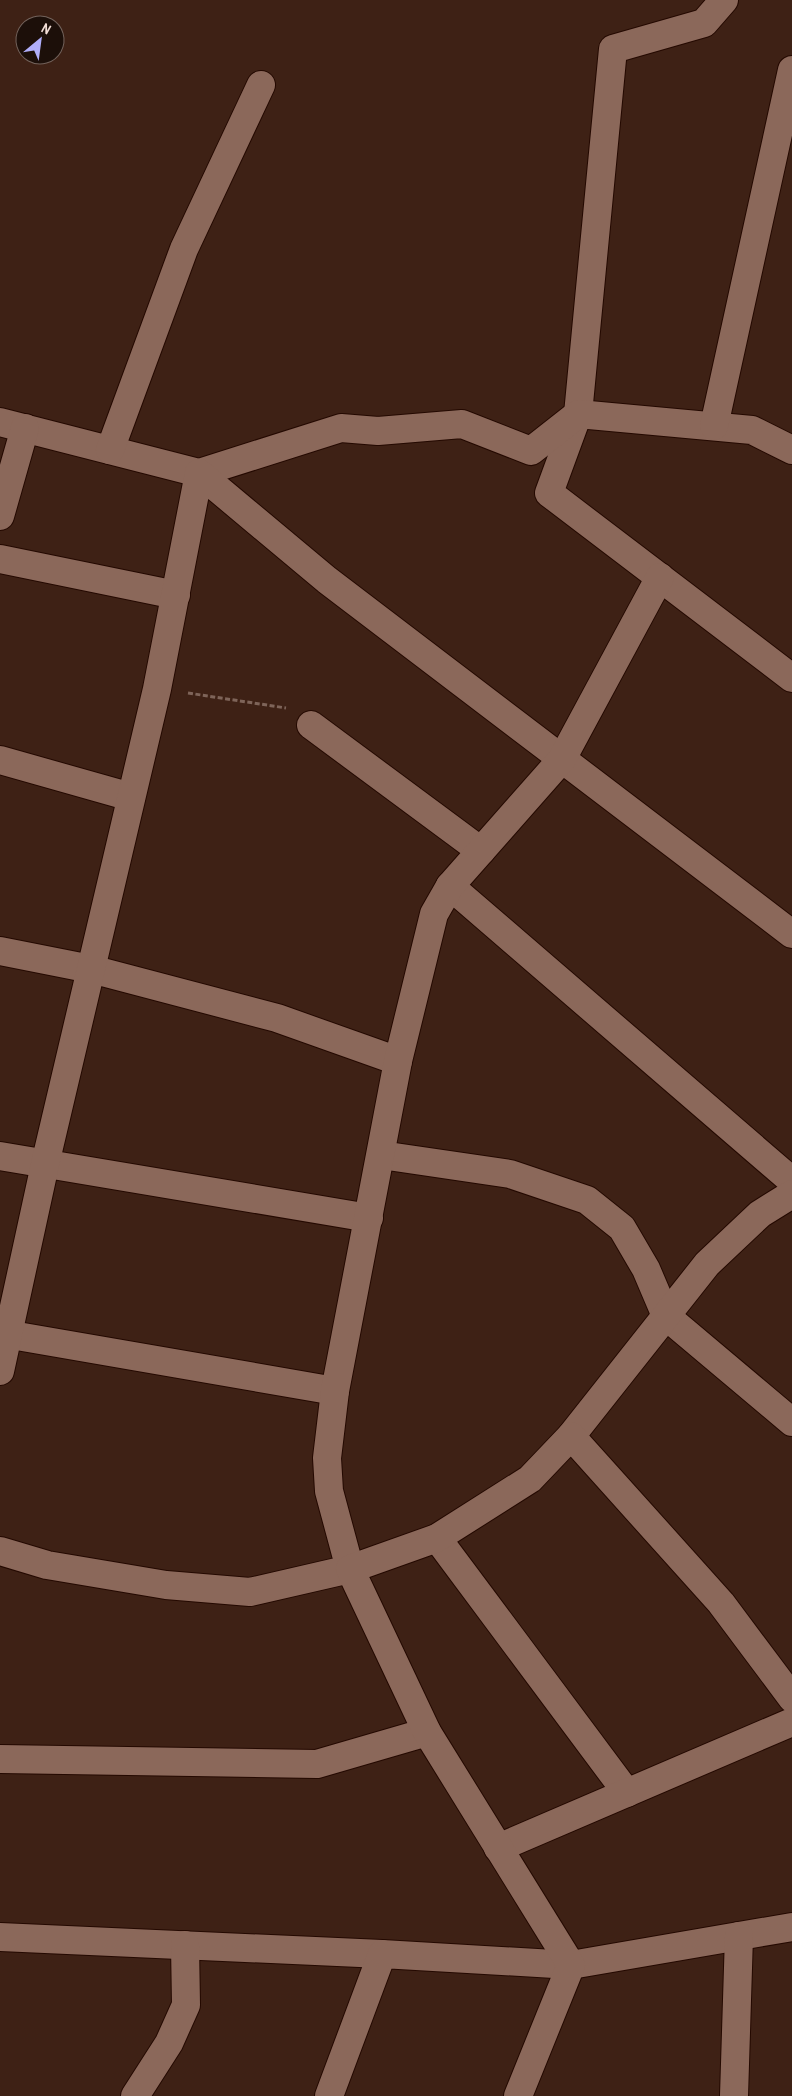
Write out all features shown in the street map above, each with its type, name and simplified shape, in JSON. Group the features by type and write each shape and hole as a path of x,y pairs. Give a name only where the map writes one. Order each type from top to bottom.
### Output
{"street":[{"path":"724,0 704,23 613,49 578,414 549,493 792,678"},
{"path":"714,426 792,70"},
{"path":"110,450 184,249 261,85"},
{"path":"199,473 341,428 378,431 462,424 531,452 578,414 752,430 792,450"},
{"path":"0,516 13,425 199,473 326,580 792,934"},
{"path":"0,1371 4,1334 157,689 199,473"},
{"path":"0,559 176,595"},
{"path":"571,1965 427,1732 350,1569 329,1491 327,1458 336,1391 398,1061 434,914 450,886 562,760 660,577"},
{"path":"311,725 481,851"},
{"path":"0,760 132,797"},
{"path":"450,886 792,1180"},
{"path":"0,951 91,969 277,1018 398,1061"},
{"path":"381,1155 510,1174 587,1200 622,1228 646,1269 666,1316 792,1422"},
{"path":"0,1156 369,1218"},
{"path":"0,1551 47,1565 157,1583 250,1592 350,1569 437,1538 530,1479 571,1436 707,1264 760,1214 792,1194"},
{"path":"4,1334 336,1391"},
{"path":"571,1436 720,1603 792,1698"},
{"path":"437,1538 627,1792"},
{"path":"498,1848 792,1722"},
{"path":"0,1759 317,1764 427,1732"},
{"path":"0,1937 382,1954 571,1965 792,1927"},
{"path":"734,2096 739,1936"},
{"path":"135,2096 169,2043 186,2005 185,1945"},
{"path":"329,2096 382,1954"},
{"path":"518,2096 571,1965"}],"path":[{"path":"157,689 288,708 311,725"}]}
